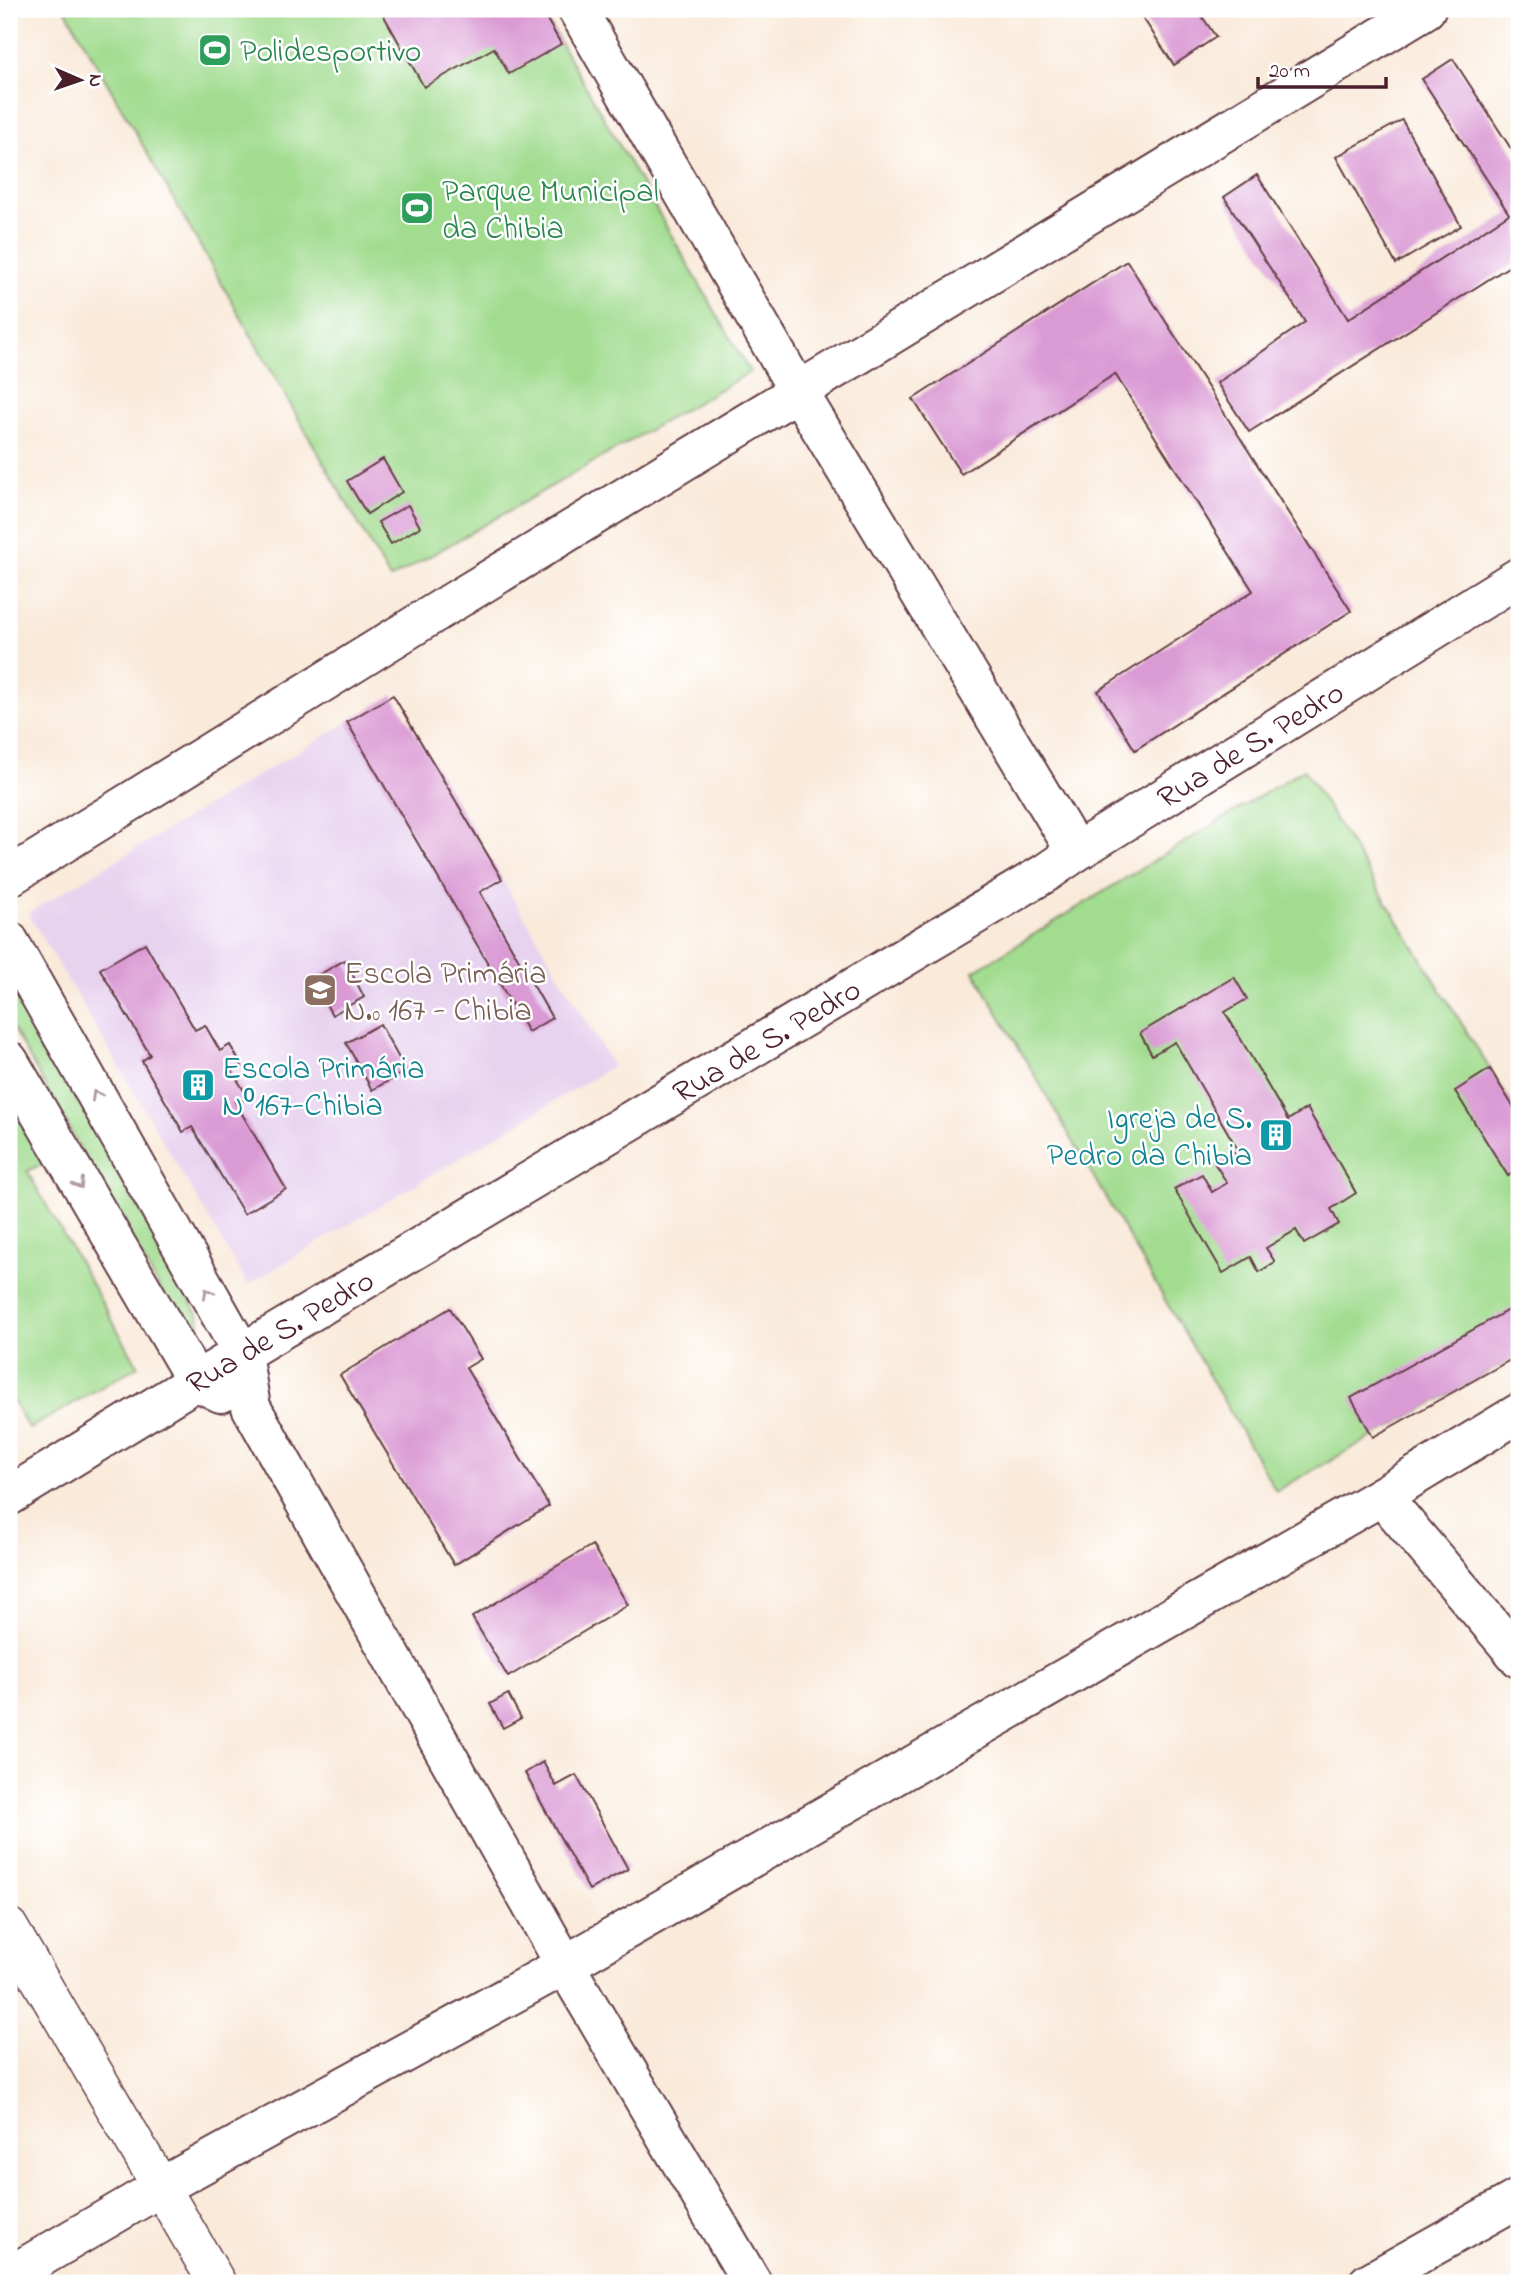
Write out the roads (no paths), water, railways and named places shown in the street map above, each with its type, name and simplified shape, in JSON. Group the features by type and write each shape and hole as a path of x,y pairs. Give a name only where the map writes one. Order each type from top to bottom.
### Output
{"street":[{"path":"577,9 798,391 1076,852"},
{"path":"9,877 798,391 1426,9"},
{"name":"Rua de S. Pedro","path":"9,1496 242,1353 1024,886 1519,577"},
{"path":"9,942 242,1353 251,1407 565,1965 752,2283"},
{"path":"9,1061 196,1381 251,1407"},
{"path":"9,2276 161,2187 565,1965 1382,1496 1519,1413"},
{"path":"1382,1496 1519,1658"},
{"path":"9,1927 217,2283"},
{"path":"1368,2283 1519,2198"}],"place":[{"name":"Polidesportivo","path":"215,50"},
{"name":"Parque Municipal da Chibia","path":"417,208"},
{"name":"Escola Primária N.º 167 - Chibia","path":"320,990"},
{"name":"Escola Primária N⁰167-Chibia","path":"198,1085"},
{"name":"Igreja de S. Pedro da Chibia","path":"1276,1135"}]}
